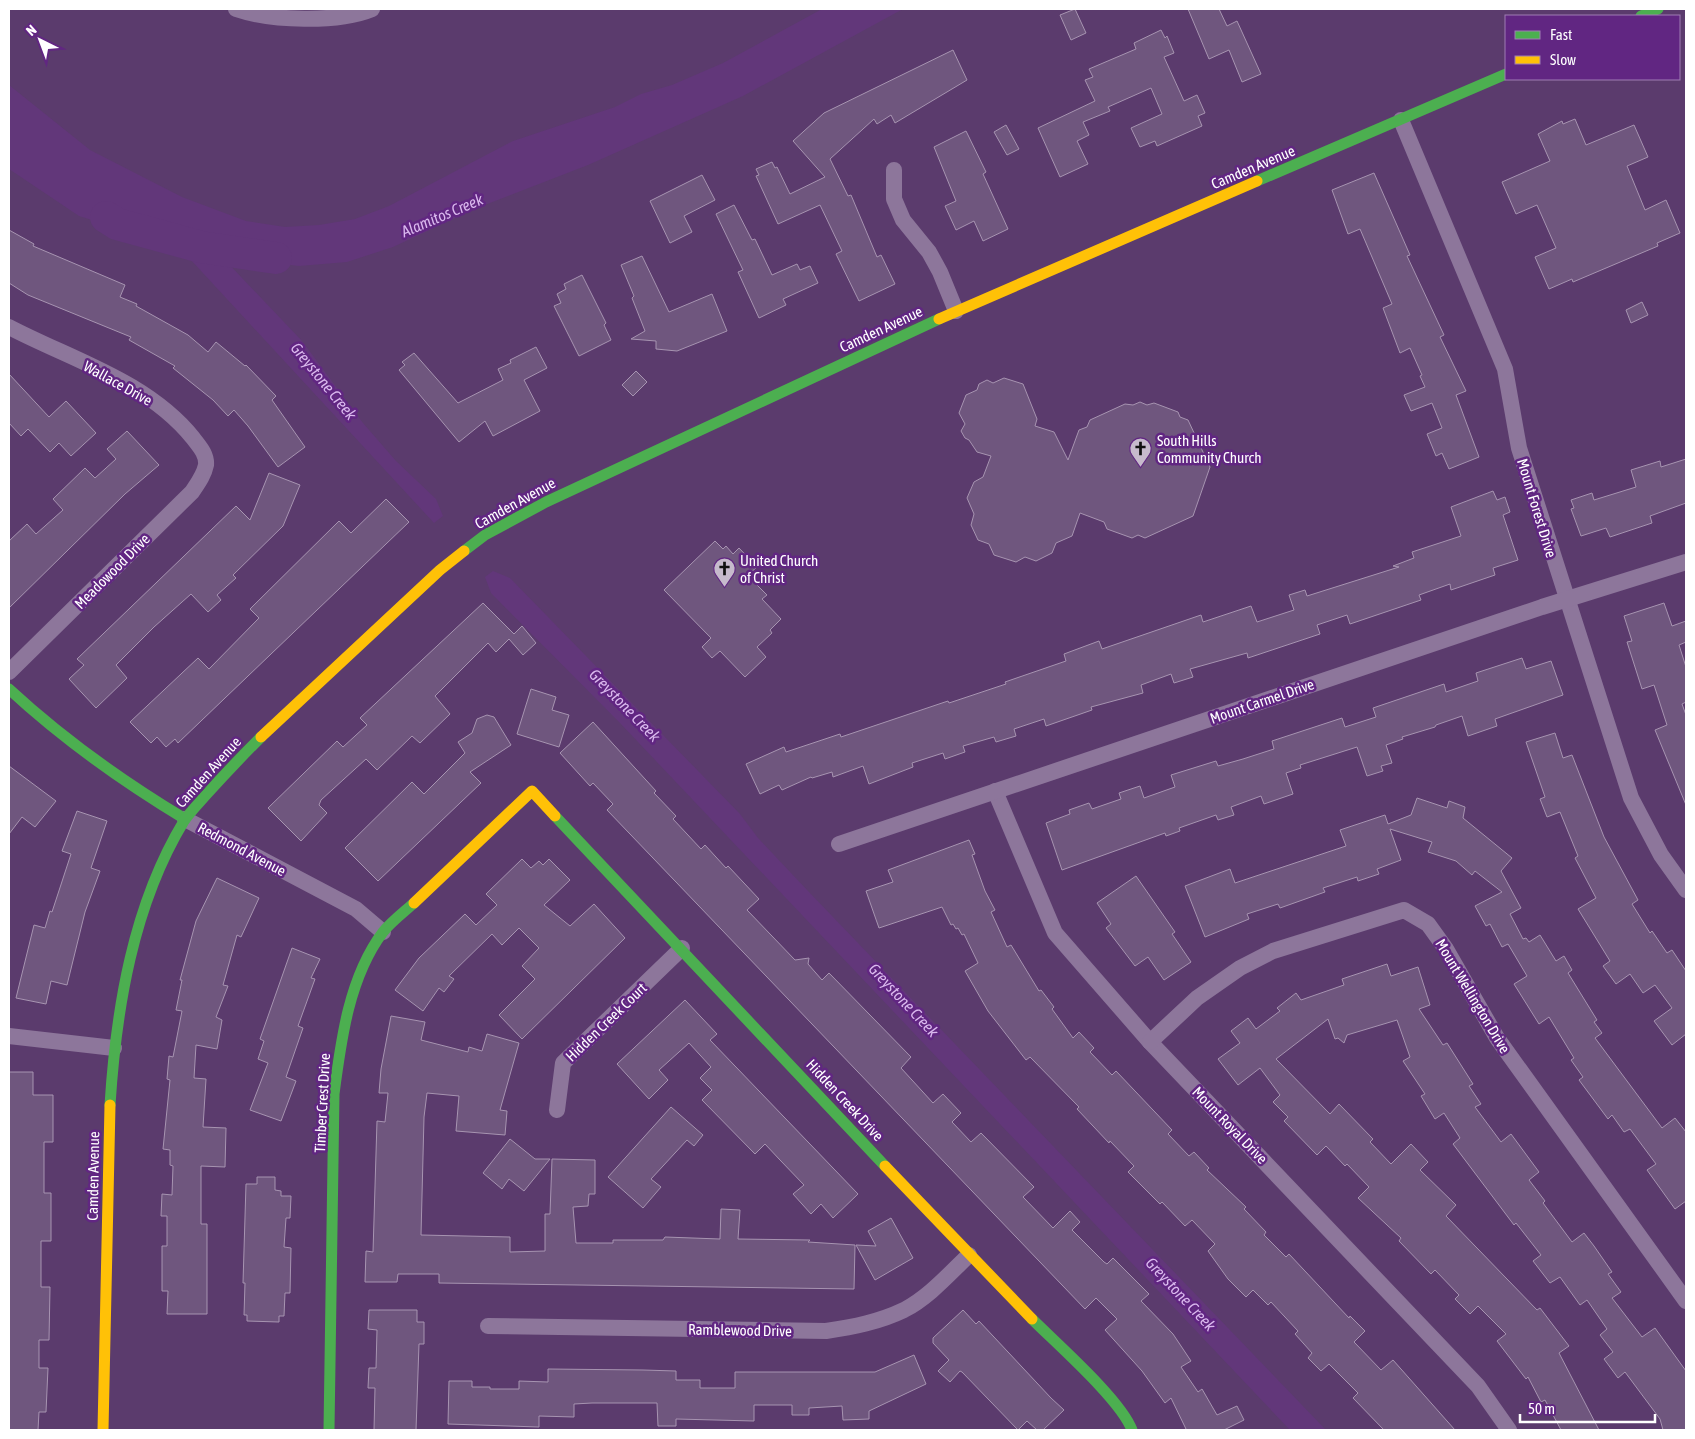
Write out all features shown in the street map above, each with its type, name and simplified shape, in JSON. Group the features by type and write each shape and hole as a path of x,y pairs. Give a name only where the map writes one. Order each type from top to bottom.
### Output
{"street":[{"path":"236,9 300,20 360,14 372,9"},
{"path":"1643,15 1658,9"},
{"name":"Camden Avenue","path":"103,1430 109,1129 114,1048 135,940 150,892 185,819 228,770 278,721 440,570 485,535 546,502 956,311 1505,74"},
{"name":"Mount Forest Drive","path":"1401,120 1505,368 1519,448 1566,599 1597,686 1631,798 1661,855 1686,890"},
{"path":"894,170 894,199 903,220 929,252 940,272 956,311"},
{"name":"Wallace Drive","path":"9,327 111,375 147,396 187,431 202,450 206,463"},
{"name":"Meadowood Drive","path":"9,672 192,492 202,478 206,463"},
{"name":"Mount Carmel Drive","path":"839,844 1566,599 1686,562"},
{"name":"Redmond Avenue","path":"9,689 44,723 78,749 185,819 356,909 383,932"},
{"name":"Timber Crest Drive","path":"329,1430 334,1094 340,1044 353,996 366,959 383,932 532,791"},
{"name":"Hidden Creek Drive","path":"532,791 682,948 969,1255 1103,1390 1129,1422 1132,1430"},
{"name":"Mount Royal Drive","path":"995,791 1055,934 1150,1042 1478,1386 1509,1430"},
{"name":"Mount Wellington Drive","path":"1150,1042 1196,998 1240,968 1273,952 1404,910 1428,924 1446,949 1497,1038 1686,1301"},
{"name":"Hidden Creek Court","path":"557,1110 563,1063 682,948"},
{"path":"9,1036 114,1048"},
{"name":"Ramblewood Drive","path":"488,1326 826,1332 862,1326 905,1309 930,1291 969,1255"}],"water":[{"name":"Greystone Creek","path":"822,9 903,9 743,96 588,165 477,208 393,247 347,262 299,266 250,260 205,239 302,341 363,423 396,461 436,499 443,516 434,523 166,233 128,231 79,216 9,169 9,85 90,150 182,197 246,221 285,227 319,225 355,219 389,206 513,141 615,107 641,94 672,85 723,63"},
{"name":"Greystone Creek","path":"493,571 510,578 740,814 758,838 808,891 1326,1430 1290,1430 620,723 491,593 485,577"}],"building":[{"path":"1075,9 1086,33 1071,40 1060,15"},
{"path":"1188,9 1219,9 1227,26 1237,21 1261,74 1242,82 1229,50 1209,59"},
{"path":"1161,30 1165,38 1167,36 1174,53 1164,57 1184,101 1197,95 1205,113 1198,116 1202,126 1157,146 1155,141 1140,147 1131,128 1162,114 1151,88 1108,107 1110,111 1083,122 1089,135 1077,141 1088,164 1060,177 1038,128 1095,101 1085,80 1093,77 1089,69 1136,49 1134,43"},
{"path":"953,50 967,80 895,123 891,115 877,124 874,119 830,159 848,196 851,195 877,257 881,255 895,284 859,301 836,254 842,251 820,205 778,224 756,176 759,175 756,169 772,162 775,168 777,167 790,194 825,177 793,141 824,113"},
{"path":"1575,119 1586,145 1634,125 1648,157 1627,166 1645,210 1666,200 1680,233 1657,243 1658,246 1573,282 1572,279 1549,289 1535,257 1556,248 1537,205 1516,214 1502,182 1550,161 1538,134 1562,121 1563,124"},
{"path":"1006,125 1019,149 1007,155 994,132"},
{"path":"966,131 986,172 983,174 1008,229 983,241 974,221 956,230 945,206 956,201 934,147"},
{"path":"1374,173 1410,255 1407,256 1444,335 1440,337 1466,391 1456,395 1479,457 1449,469 1442,453 1436,456 1427,434 1442,428 1432,403 1411,411 1404,395 1425,387 1420,376 1422,375 1410,348 1400,353 1383,308 1392,304 1360,229 1348,234 1332,190"},
{"path":"702,175 715,200 684,216 692,232 670,243 650,201"},
{"path":"734,205 752,240 755,239 772,275 797,264 800,270 810,266 818,283 783,299 786,305 759,318 738,272 743,270 716,214"},
{"path":"9,230 34,244 33,246 125,285 120,297 137,304 136,306 188,335 208,352 216,342 246,365 276,396 272,400 305,447 278,467 234,410 228,416 213,400 173,368 175,366 129,340 131,337 28,295 9,283"},
{"path":"642,256 669,312 712,294 727,331 677,351 656,349 656,341 631,339 645,331 632,298 634,296 621,265"},
{"path":"582,275 606,323 604,325 611,340 579,356 554,306 561,303 557,294 566,289 564,284"},
{"path":"1642,302 1648,315 1631,323 1626,310"},
{"path":"536,347 547,368 524,380 540,411 493,436 485,421 459,442 399,370 405,365 402,362 414,353 458,403 503,380 498,369 511,363 510,360"},
{"path":"636,371 647,382 633,396 622,385"},
{"path":"9,374 49,417 66,401 96,433 71,456 59,443 50,452 28,429 21,436 9,423"},
{"name":"South Hills Community Church","path":"1004,378 1023,384 1037,419 1035,426 1054,432 1068,460 1079,430 1087,427 1090,420 1125,404 1133,405 1140,402 1147,405 1154,403 1178,412 1180,417 1188,420 1210,467 1193,516 1145,538 1138,535 1132,538 1107,529 1104,522 1080,513 1072,536 1056,543 1052,553 1036,561 1025,557 1016,562 994,555 989,544 978,540 971,525 974,514 967,498 974,482 983,477 991,456 977,452 969,440 965,438 961,431 965,424 959,413 966,395 977,390 979,384 987,380 993,383"},
{"path":"127,431 159,465 125,494 9,608 9,541 27,524 36,534 63,510 53,499 85,468 95,478 116,459 107,449"},
{"path":"1686,459 1686,503 1650,516 1652,523 1610,537 1606,528 1581,536 1571,509 1574,508 1571,500 1592,493 1594,500 1636,487 1631,470 1660,461 1661,467"},
{"path":"269,473 300,485 283,526 233,575 236,578 217,595 221,600 208,612 191,594 154,627 116,665 127,678 96,708 69,679 84,665 77,659 236,506 250,520"},
{"path":"1493,491 1497,500 1505,497 1510,512 1503,515 1518,560 1493,568 1495,575 1451,590 1450,584 1419,595 1421,600 1350,624 1347,615 1317,625 1320,634 1248,658 1247,653 1190,669 1193,677 1174,683 1171,674 1141,685 1143,693 1091,707 1092,710 1046,726 1044,719 1014,729 1016,736 996,742 994,737 963,746 965,752 945,759 943,753 912,763 913,767 869,784 863,766 833,777 832,772 811,777 782,790 779,785 760,794 746,764 784,747 786,752 840,734 841,737 948,701 949,703 1006,684 1005,682 1066,661 1064,654 1099,641 1102,649 1201,615 1203,622 1251,606 1257,622 1294,610 1289,595 1305,590 1307,596 1399,567 1393,566 1414,558 1412,552 1461,536 1451,507"},
{"path":"386,499 409,522 178,743 175,739 166,747 157,737 151,743 130,722 198,658 209,669 259,618 250,609 339,521 351,533"},
{"path":"715,541 723,549 726,546 733,554 739,548 757,567 750,573 758,581 755,583 767,595 762,599 781,619 770,630 772,633 757,647 766,657 745,677 720,651 712,658 702,647 711,638 664,590"},
{"path":"483,603 514,634 522,626 536,643 523,655 509,639 496,652 488,643 435,696 450,714 420,743 412,736 377,770 366,759 321,800 319,805 327,813 301,841 268,808 337,741 343,747 367,725 360,718"},
{"path":"1664,603 1672,626 1686,621 1686,642 1679,645 1686,667 1686,702 1682,704 1686,715 1686,805 1655,730 1667,725 1654,685 1642,689 1627,642 1632,641 1624,616"},
{"path":"1522,658 1526,669 1551,661 1563,695 1495,719 1497,726 1468,736 1462,716 1402,737 1403,739 1386,745 1392,763 1381,766 1383,771 1367,776 1357,747 1300,765 1301,768 1286,773 1293,794 1264,804 1261,796 1231,807 1234,815 1218,820 1216,815 1179,828 1180,831 1166,836 1165,833 1062,870 1046,823 1070,814 1069,810 1089,803 1092,809 1121,799 1119,793 1140,786 1144,798 1175,787 1171,775 1216,761 1218,766 1274,749 1272,741 1342,718 1345,727 1376,717 1373,708 1444,684 1446,692 1478,681 1476,673"},
{"path":"531,689 556,697 552,710 569,715 559,747 517,734"},
{"path":"487,715 494,717 511,745 470,772 481,783 378,881 345,848 412,782 424,794 465,753 458,742 472,733 477,719"},
{"path":"593,722 656,791 654,793 676,816 673,819 701,849 705,845 759,899 747,910 795,960 809,958 808,964 822,980 829,973 911,1057 901,1068 933,1103 943,1094 961,1113 952,1122 971,1142 981,1133 1034,1187 1023,1197 1053,1228 1070,1211 1080,1222 1072,1230 1104,1262 1107,1264 1113,1258 1149,1294 1141,1301 1173,1334 1191,1361 1181,1367 1198,1392 1202,1389 1217,1415 1237,1406 1244,1420 1224,1430 1184,1430 1186,1429 1171,1398 1165,1403 1142,1371 1105,1330 1117,1319 1096,1298 1085,1309 607,810 613,804 593,783 590,786 560,753"},
{"path":"1555,733 1563,758 1572,755 1604,837 1638,900 1632,904 1650,933 1652,931 1667,953 1672,950 1686,971 1686,1034 1672,1045 1654,1021 1672,1008 1655,985 1643,993 1630,974 1616,984 1603,966 1610,961 1578,909 1596,898 1575,858 1578,856 1560,812 1547,817 1540,799 1545,797 1526,742"},
{"path":"9,766 56,801 35,827 22,817 9,834"},
{"path":"1417,798 1447,808 1449,801 1465,807 1463,818 1512,858 1501,871 1521,908 1510,914 1523,939 1526,938 1529,942 1540,935 1556,961 1564,956 1572,970 1568,973 1597,1020 1594,1022 1602,1033 1595,1038 1662,1128 1675,1118 1686,1132 1686,1201 1675,1209 1647,1170 1656,1164 1630,1129 1624,1132 1612,1115 1608,1119 1579,1080 1583,1077 1571,1060 1574,1058 1549,1017 1539,1024 1514,984 1527,976 1508,944 1502,947 1490,924 1486,926 1475,906 1502,892 1475,871 1472,875 1456,861 1428,852 1432,842 1390,829 1401,860 1377,869 1379,874 1358,881 1357,877 1323,888 1325,892 1280,908 1278,904 1247,914 1249,919 1205,937 1185,886 1230,869 1235,883 1346,846 1340,830 1385,815 1388,824 1411,815"},
{"path":"77,811 107,821 91,868 100,871 85,912 67,985 51,981 46,1004 16,998 34,925 45,928 71,854 62,851"},
{"path":"969,840 975,854 972,855 985,891 995,910 991,912 1007,947 1011,945 1039,991 1041,990 1054,1007 1052,1009 1073,1038 1079,1032 1094,1048 1090,1052 1112,1075 1116,1071 1172,1130 1168,1134 1189,1156 1194,1152 1209,1168 1207,1170 1246,1207 1244,1209 1266,1232 1264,1235 1286,1257 1289,1254 1349,1318 1350,1316 1365,1331 1354,1342 1381,1370 1393,1360 1455,1430 1384,1430 1353,1398 1358,1393 1329,1364 1321,1371 1308,1358 1312,1353 1295,1334 1298,1331 1271,1302 1268,1305 1253,1290 1246,1297 1228,1279 1208,1251 1215,1244 1192,1220 1185,1226 1162,1202 1160,1204 1128,1172 1134,1166 1110,1141 1109,1143 1077,1109 1079,1107 1030,1057 1026,1060 988,1011 965,971 978,963 964,934 962,935 953,924 951,925 942,907 879,928 866,891 893,882 888,870"},
{"path":"522,859 531,868 539,861 543,865 549,859 570,880 544,905 570,926 594,904 625,938 522,1039 499,1015 535,979 522,966 539,948 519,928 502,945 492,934 449,976 454,979 444,992 439,988 423,1011 395,990 419,958 465,914 476,925 497,905 486,894"},
{"path":"1136,876 1175,932 1172,934 1191,962 1164,980 1148,957 1135,966 1106,928 1111,924 1097,903"},
{"path":"217,878 259,898 241,937 237,935 223,985 228,986 216,1017 222,1020 217,1049 196,1045 194,1078 206,1079 203,1127 226,1128 225,1167 201,1166 201,1224 207,1224 207,1314 167,1314 168,1291 162,1291 162,1246 167,1246 167,1216 161,1216 162,1194 172,1195 173,1166 170,1165 170,1150 163,1149 170,1080 167,1079 169,1056 173,1057 182,1011 176,1010 182,980 180,980 196,921"},
{"path":"292,948 320,959 311,978 315,979 298,1026 303,1028 286,1077 296,1081 281,1121 250,1110 268,1063 258,1059 264,1041 260,1039"},
{"path":"1387,964 1391,976 1418,967 1430,1005 1419,1009 1443,1045 1447,1043 1473,1084 1469,1086 1481,1104 1475,1107 1501,1142 1511,1134 1539,1172 1529,1180 1545,1201 1543,1203 1572,1242 1584,1233 1594,1246 1612,1272 1608,1274 1621,1292 1612,1298 1642,1337 1655,1328 1686,1371 1686,1430 1663,1430 1660,1419 1625,1372 1618,1378 1604,1359 1613,1352 1600,1335 1607,1329 1587,1300 1580,1305 1560,1277 1550,1283 1533,1261 1541,1255 1516,1223 1514,1225 1453,1144 1460,1138 1444,1113 1435,1119 1421,1096 1425,1094 1403,1061 1410,1057 1397,1020 1347,1035 1344,1043 1338,1038 1335,1039 1328,1019 1276,1059 1330,1114 1339,1104 1373,1139 1370,1142 1391,1164 1411,1144 1428,1162 1420,1170 1456,1205 1446,1216 1537,1310 1540,1308 1569,1346 1559,1353 1599,1430 1561,1430 1545,1400 1541,1402 1528,1377 1526,1379 1497,1341 1506,1334 1478,1306 1470,1314 1455,1299 1459,1295 1435,1270 1431,1274 1399,1241 1401,1238 1358,1198 1369,1187 1347,1164 1345,1166 1326,1146 1317,1155 1284,1121 1288,1117 1273,1102 1280,1095 1260,1068 1238,1085 1218,1059 1240,1043 1231,1031 1248,1018 1256,1029 1280,1011 1277,1008 1296,993 1301,1000 1344,985 1342,979"},
{"path":"685,1000 717,1034 710,1040 858,1194 833,1218 821,1204 811,1214 793,1194 804,1185 765,1144 755,1154 702,1100 712,1090 700,1078 711,1067 689,1043 659,1070 668,1080 649,1099 617,1064"},
{"path":"391,1016 425,1022 421,1040 468,1052 469,1047 482,1051 487,1034 519,1043 500,1110 507,1111 505,1135 456,1131 459,1096 427,1093 424,1117 421,1235 510,1237 510,1252 545,1251 545,1214 550,1214 552,1159 595,1160 595,1194 589,1194 588,1206 573,1207 576,1243 613,1243 613,1240 663,1240 665,1237 720,1239 721,1209 740,1210 738,1239 810,1240 808,1242 855,1245 854,1289 439,1283 439,1274 398,1274 397,1282 365,1282 366,1251 373,1252 377,1121 385,1122 388,1093 379,1093 381,1069"},
{"path":"9,1072 33,1072 33,1095 53,1095 53,1142 44,1142 44,1193 51,1193 51,1241 41,1241 41,1287 50,1287 49,1340 39,1340 39,1368 48,1368 46,1412 39,1412 38,1430 9,1430"},
{"path":"671,1107 703,1135 694,1146 687,1140 651,1179 661,1187 643,1208 608,1177"},
{"path":"510,1139 535,1159 550,1159 524,1191 509,1179 502,1189 483,1173"},
{"path":"257,1177 275,1177 275,1190 281,1191 281,1196 291,1196 290,1218 286,1218 284,1247 291,1248 290,1293 285,1293 284,1316 279,1316 279,1322 247,1321 247,1315 244,1315 246,1184 257,1184"},
{"path":"891,1218 913,1258 875,1280 856,1245 876,1246 868,1231"},
{"path":"369,1310 417,1310 417,1322 424,1322 424,1344 419,1344 416,1430 374,1430 375,1388 368,1388 369,1368 376,1368 377,1330 368,1329"},
{"path":"963,1310 976,1324 979,1321 1064,1410 1043,1430 1037,1430 1027,1421 1018,1430 962,1372 960,1371 950,1382 938,1371 949,1360 933,1343 933,1338"},
{"path":"914,1355 926,1384 869,1411 869,1419 843,1420 842,1406 809,1408 809,1415 792,1415 792,1405 754,1405 754,1421 676,1419 676,1426 658,1426 657,1403 592,1403 574,1404 574,1417 539,1416 539,1427 448,1424 449,1381 472,1381 472,1387 519,1389 519,1381 548,1382 548,1369 643,1370 676,1371 676,1380 700,1380 700,1388 735,1388 735,1372 875,1372"}],"waterway":[{"name":"Alamitos Creek","path":"106,217 117,224 201,247 276,258"}],"traffic: fast":[{"path":"1643,15 1658,9"},
{"path":"1257,181 1505,74"},
{"path":"464,551 485,535 546,502 939,319"},
{"path":"9,689 50,725 94,758 139,790 185,819"},
{"path":"110,1105 117,1032 123,995 130,959 152,887 166,853 186,818 261,737"},
{"path":"555,816 885,1166"},
{"path":"329,1430 334,1094 340,1052 354,989 371,950 386,928 414,903"},
{"path":"1032,1319 1102,1388 1126,1418 1132,1430"}],"traffic: slow":[{"path":"939,319 1257,181"},
{"path":"261,737 440,570 464,551"},
{"path":"414,903 532,791 555,816"},
{"path":"103,1430 110,1105"},
{"path":"885,1166 1032,1319"}],"place":[{"name":"South Hills Community Church","path":"1141,468"},
{"name":"United Church of Christ","path":"724,588"}]}
